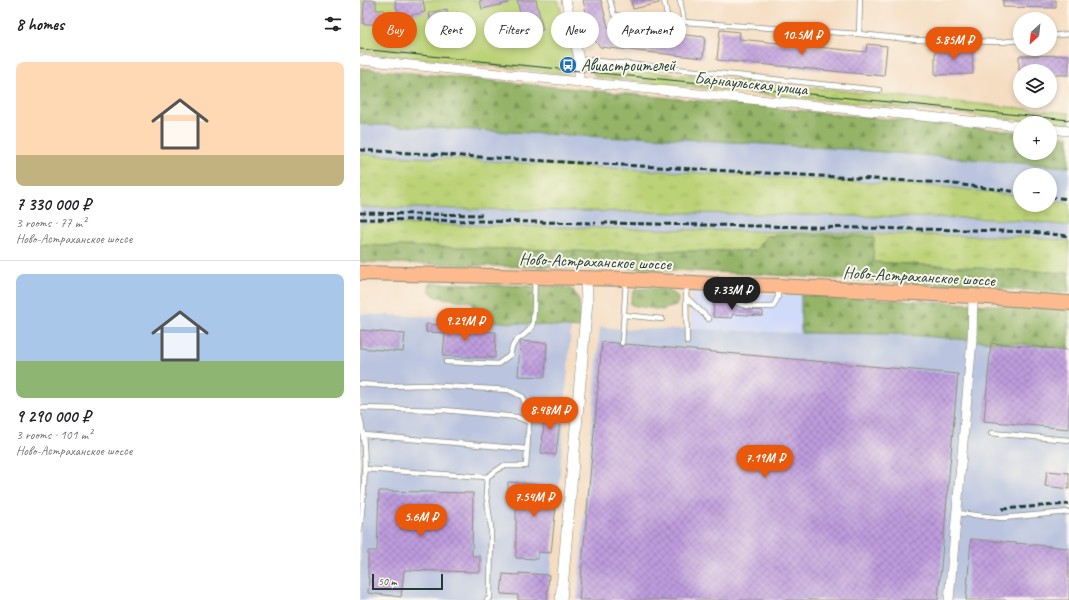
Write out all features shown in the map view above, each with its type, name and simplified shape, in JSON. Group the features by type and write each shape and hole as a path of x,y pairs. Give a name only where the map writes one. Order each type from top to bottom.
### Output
{"main road":[{"name":"Ново-Астраханское шоссе","path":"360,272 535,276 626,280 687,290 727,285 778,286 1069,302"}],"street":[{"path":"566,0 579,60 579,81"},
{"name":"Барнаульская улица","path":"360,60 1013,125"},
{"path":"1057,129 1069,130"},
{"path":"560,600 586,301 586,278"},
{"path":"949,600 972,340 973,296"}],"lane":[{"path":"610,0 613,12"},
{"path":"664,0 666,12"},
{"path":"680,0 682,12"},
{"path":"859,34 860,0"},
{"path":"686,22 859,34 917,40 1002,42 1013,41"},
{"path":"1057,35 1069,34"},
{"path":"579,60 879,90"},
{"path":"446,362 498,364 510,356 512,345 532,324 535,276"},
{"path":"622,343 626,280"},
{"path":"727,285 729,295 740,304 764,307 773,307 778,297 778,286"},
{"path":"687,290 709,319"},
{"path":"687,290 687,342"},
{"path":"624,315 662,319"},
{"path":"360,384 389,386 424,385 509,390 523,396 529,422 526,466 503,466 486,477 364,469"},
{"path":"360,408 444,410 517,416 529,422"},
{"path":"360,417 364,435 364,469 360,530"},
{"path":"991,432 1069,440"},
{"path":"364,435 527,448"},
{"path":"486,477 486,493 491,527 490,598 487,600"},
{"path":"957,513 1002,518 1069,512"}],"shaded area":[{"path":"360,124 623,138 636,136 845,149 1069,167 1069,203 1057,201 1057,168 1013,168 1013,195 946,187 360,154"},
{"path":"360,207 968,218 1031,221 1069,226 1069,241 1031,237 966,235 360,223"},
{"path":"691,292 801,295 801,333 692,329"},
{"path":"360,314 437,317 571,328 559,486 548,600 360,600"},
{"path":"600,327 622,329 692,329 801,333 896,334 1069,348 1069,600 577,600"}],"green space":[{"path":"360,0 558,0 561,12 551,12 551,48 571,48 574,59 572,71 567,74 360,52"},
{"path":"589,66 1069,113 1069,125 1057,124 1057,116 1013,116 1013,119 596,77"},
{"path":"360,68 1013,131 1013,160 1057,160 1057,136 1069,137 1069,167 845,149 636,136 623,138 360,124"},
{"path":"360,154 946,187 1013,195 1013,212 1057,212 1057,201 1069,203 1069,226 1031,221 968,218 360,207"},
{"path":"360,223 1031,237 1069,241 1069,273 873,262 874,237 796,234 767,236 755,251 584,251 360,245"},
{"path":"796,234 874,237 873,262 1069,273 1069,293 774,275 612,267 601,269 360,262 360,245 584,251 755,251 766,236"},
{"path":"430,283 564,287 573,290 579,300 580,328 475,320 472,302 436,297 430,292"},
{"path":"636,289 656,289 671,292 676,295 678,300 676,306 662,310 630,304 633,293"},
{"path":"801,295 1069,309 1069,348 896,334 801,333"}],"building":[{"path":"364,0 376,0 376,10 385,10 385,12 372,12 372,24 363,24"},
{"path":"395,0 423,0 425,12 417,14 417,12 398,12"},
{"path":"480,0 508,0 508,3 482,9"},
{"path":"517,0 536,0 539,12 520,12"},
{"path":"583,0 601,0 607,23 607,48 599,46 599,12 586,12"},
{"path":"631,0 659,0 659,3 633,9"},
{"path":"1003,0 1056,0 1056,8 1003,7"},
{"path":"447,9 448,12 434,12"},
{"path":"720,30 740,32 739,39 866,52 867,44 887,46 884,76 717,60"},
{"path":"686,35 705,37 703,58 609,48 686,48"},
{"path":"972,46 973,74 935,75 935,47"},
{"path":"1069,55 1069,75 1057,75 1057,64 1019,64 1019,56"},
{"path":"714,302 732,303 744,309 763,311 763,316 732,314 732,318 713,317"},
{"path":"439,318 447,318 446,329 496,332 495,358 443,356 445,333 426,332 426,324 439,325"},
{"path":"360,330 405,334 403,352 360,348"},
{"path":"521,341 547,343 545,377 518,376"},
{"path":"602,342 618,343 621,347 626,344 958,374 938,600 579,600"},
{"path":"991,343 1069,350 1069,429 984,421"},
{"path":"546,405 557,406 555,419 560,420 556,455 541,453"},
{"path":"1047,471 1069,473 1069,489 1045,486"},
{"path":"508,482 558,486 551,553 538,552 538,559 516,558 516,502 508,501"},
{"path":"379,491 473,493 472,556 480,556 480,572 404,570 401,597 368,593 368,551 377,551"},
{"path":"971,539 1069,548 1069,600 966,600"},
{"path":"519,573 549,575 547,600 518,600 518,595 501,594 503,574 519,575"}],"tram line":[{"path":"360,49 1069,120"}],"railway":[{"path":"360,150 598,164"},
{"path":"603,164 946,183 1013,191"},
{"path":"1057,198 1069,199"},
{"path":"360,213 482,215"},
{"path":"360,219 596,223"},
{"path":"602,223 967,230 1031,232 1069,236"},
{"path":"1002,509 1069,504"}],"place":[{"name":"Авиастроителей","path":"568,65"}]}
